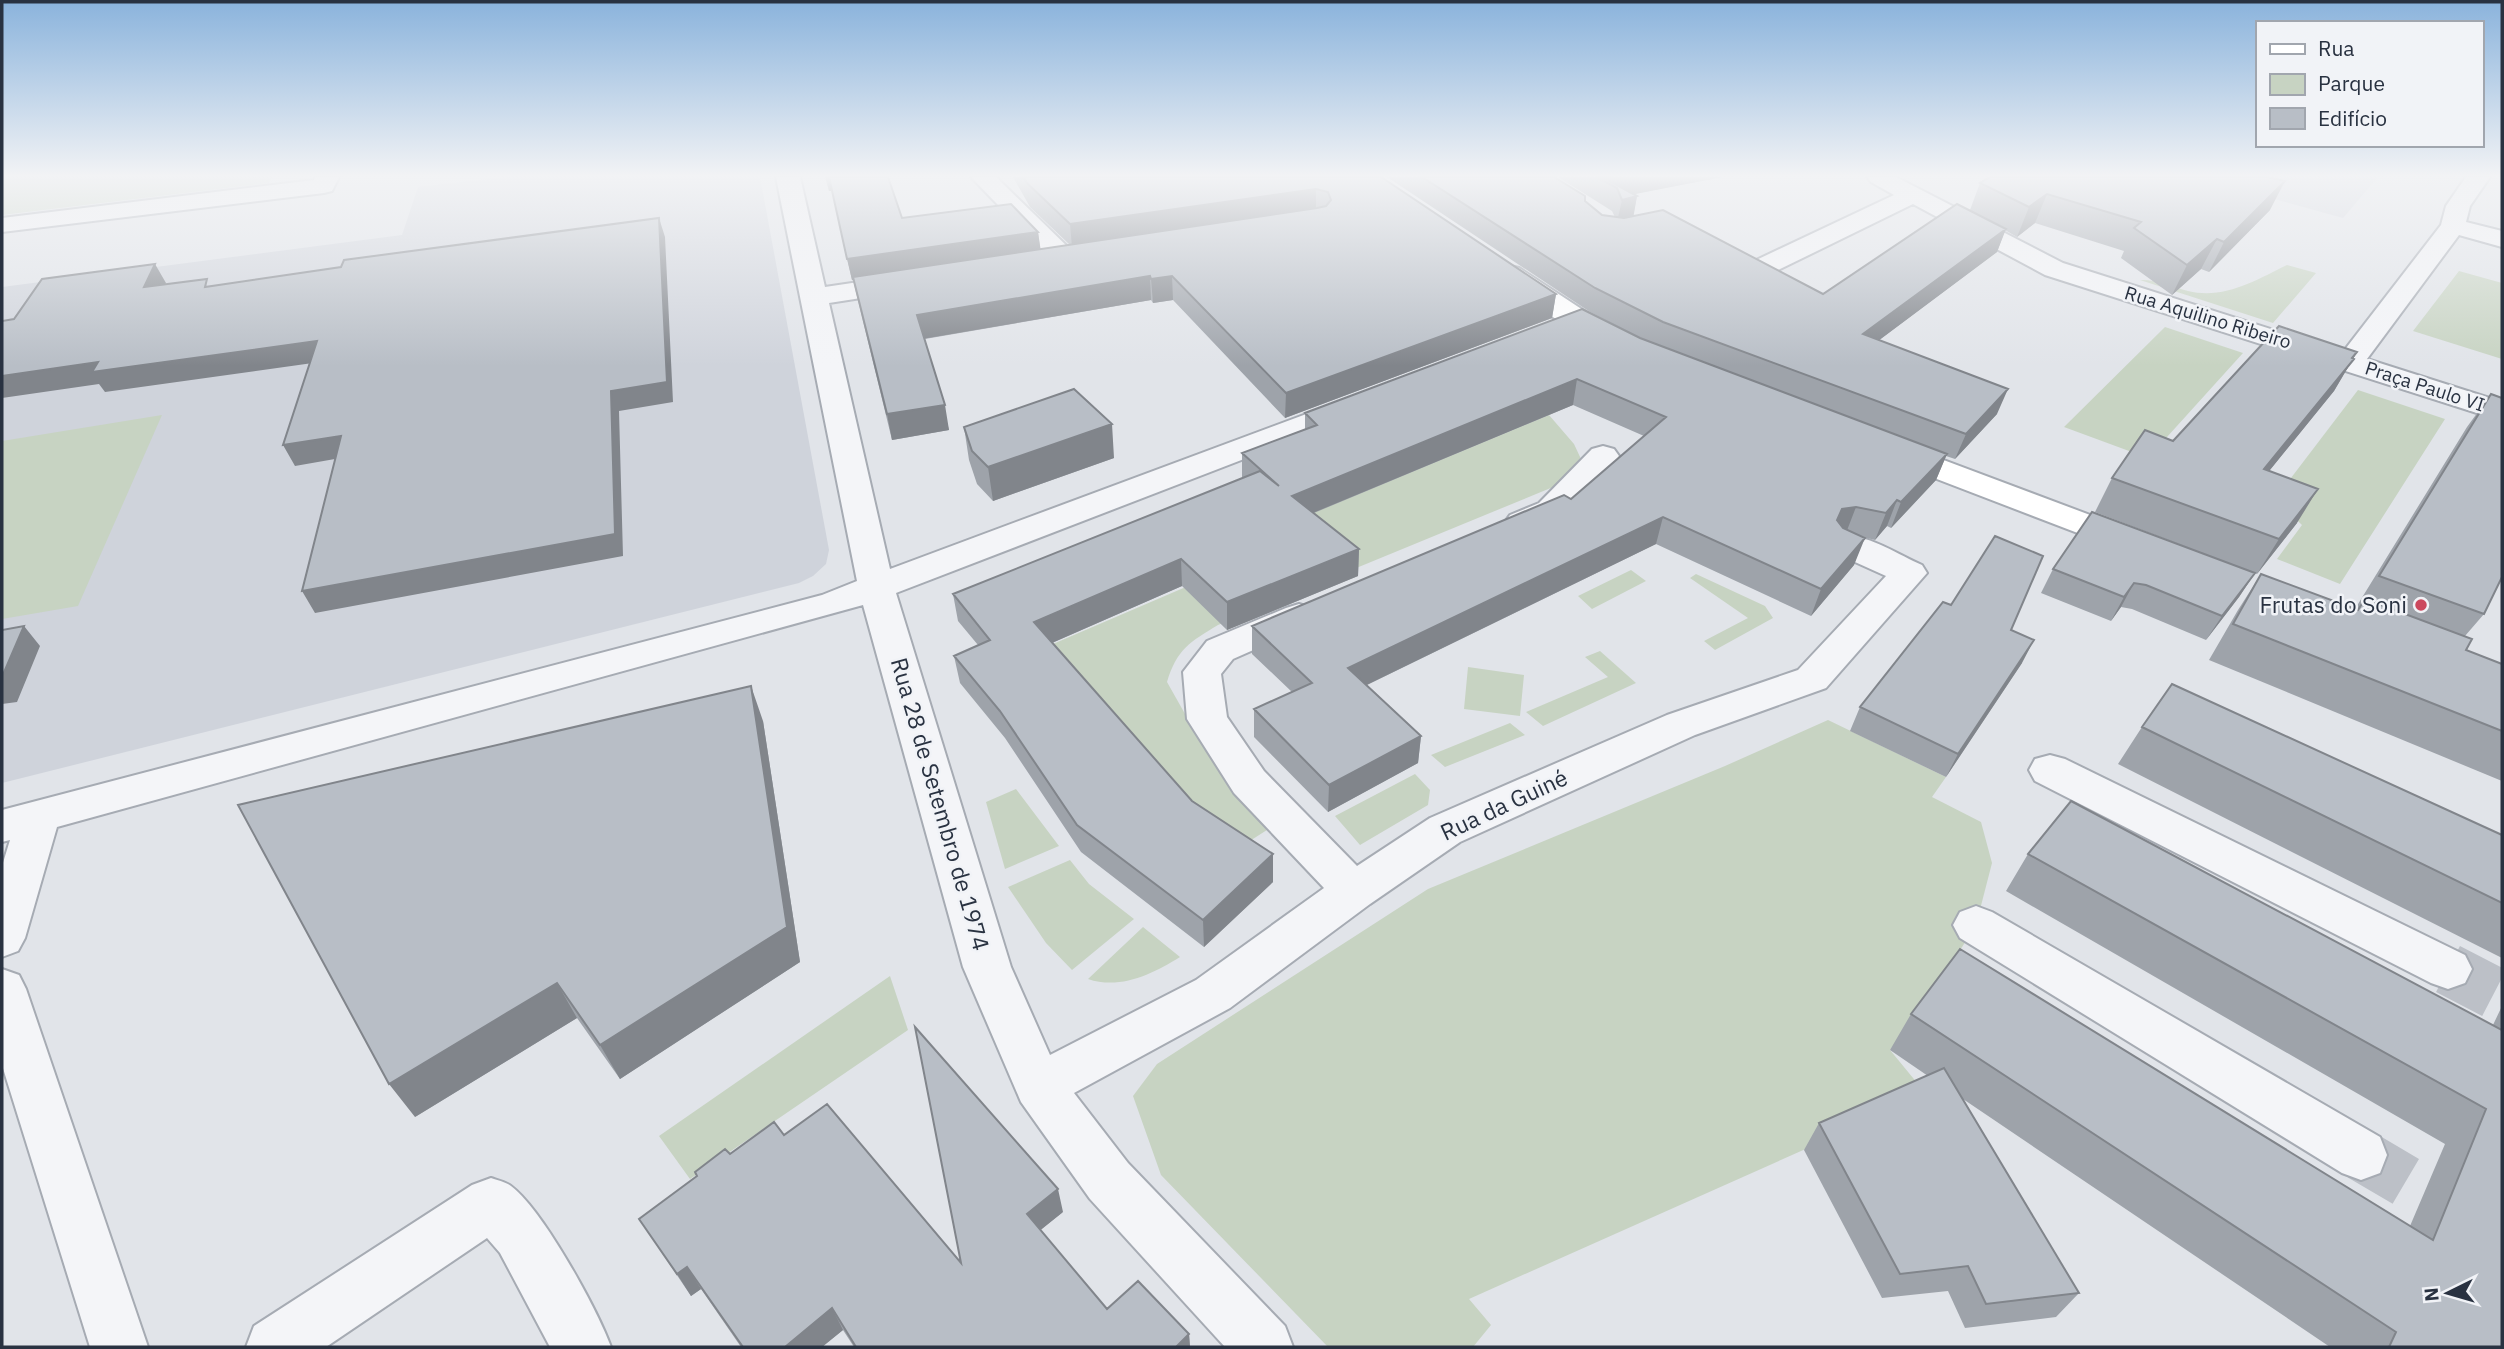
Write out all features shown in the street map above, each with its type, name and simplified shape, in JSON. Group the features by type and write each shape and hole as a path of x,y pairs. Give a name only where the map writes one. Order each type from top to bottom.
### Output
{"street":[{"name":"Rua 28 de Setembro de 1974","path":"802,240 876,587 987,967 1040,1086 1109,1181 1264,1347"},
{"path":"1047,240 1066,259"},
{"path":"1761,268 1819,240"},
{"name":"Rua Aquilino Ribeiro","path":"1998,240 2054,269 2350,362"},
{"name":"Praça Paulo VI","path":"2442,240 2350,362 2502,412"},
{"path":"1039,263 1092,255"},
{"path":"1489,260 1579,320 1633,348"},
{"path":"814,296 933,279"},
{"path":"1540,335 1579,320"},
{"path":"2,938 20,822 834,603 1384,394"},
{"path":"1865,440 2163,554"},
{"path":"1488,537 1551,510 1603,456"},
{"name":"Rua da Guiné","path":"1040,1086 1213,994 1354,891 1445,830 1681,725 1812,679 1909,573 1847,545"},
{"path":"1335,601 1220,650 1202,672 1207,719 1249,782 1354,891"},
{"path":"2050,770 2448,969"},
{"path":"1976,925 2361,1155"},
{"path":"2,989 119,1347"},
{"path":"275,1347 491,1204 520,1234 582,1347"}],"shaded area":[{"path":"364,240 772,240 829,550 826,564 813,576 799,583 2,783 2,287"}],"green space":[{"path":"2287,265 2316,273 2273,323 2140,280 2188,291 2214,293 2239,287"},
{"path":"2459,271 2502,283 2502,359 2413,331"},
{"path":"2165,327 2243,353 2148,458 2064,427"},
{"path":"2358,390 2445,419 2340,584 2277,559 2302,525 2275,499"},
{"path":"162,415 78,606 2,619 2,441"},
{"path":"1549,415 1574,444 1581,459 1577,470 1558,485 1218,625 1192,642 1180,654 1167,682 1202,744 1273,826 1242,846 1193,829 1039,650 1237,565 1291,522"},
{"path":"1631,570 1646,581 1592,609 1578,596"},
{"path":"1696,574 1765,606 1773,618 1715,650 1704,641 1748,618 1690,578"},
{"path":"1600,651 1636,683 1543,726 1526,712 1608,677 1585,657"},
{"path":"1468,667 1524,675 1520,716 1464,709"},
{"path":"1828,720 1946,777 1932,797 1981,822 1992,863 1976,925 1938,985 1890,1050 1927,1095 1469,1299 1491,1325 1473,1347 1328,1347 1161,1175 1133,1096 1157,1064 1428,889 1725,766"},
{"path":"1510,723 1525,735 1445,767 1431,755"},
{"path":"1415,774 1430,790 1428,805 1360,845 1335,816"},
{"path":"1016,789 1059,846 1005,869 986,802"},
{"path":"1070,860 1089,884 1134,919 1072,970 1046,943 1008,887"},
{"path":"1143,927 1180,957 1159,969 1124,981 1112,983 1088,979"},
{"path":"890,976 908,1030 690,1179 659,1136"}],"building":[{"path":"494,240 660,240 667,382 611,391 615,534 302,591 341,436 283,445 317,341 92,372 98,362 2,376 2,321 14,319 42,279 155,264 144,287 207,279 205,287 341,267 344,260"},
{"path":"843,240 982,240 847,259"},
{"path":"1102,240 1475,240 1556,294 1286,393 1172,276 1151,279 1150,276 917,315 945,405 887,414 853,277"},
{"path":"1520,240 1720,240 1823,294 1903,240 1991,240 1863,334 2008,389 1966,434 1663,322 1595,288"},
{"path":"2151,240 2216,240 2187,265"},
{"path":"1582,309 1640,338 1947,454 1901,502 1897,500 1886,513 1856,507 1842,509 1837,520 1843,528 1865,538 1821,589 1663,517 1348,668 1421,736 1329,785 1254,709 1312,683 1252,626 1564,495 1571,499 1666,417 1577,379 1292,496 1359,549 1227,602 1181,559 1034,622 1192,801 1273,854 1203,920 1077,825 1000,711 954,656 990,640 953,594 1260,471 1279,486 1242,453 1317,425 1305,413"},
{"path":"2279,326 2357,352 2264,469 2318,489 2279,539 2112,478 2145,430 2173,441"},
{"path":"1074,389 1112,424 988,467 972,451 964,427"},
{"path":"2491,394 2502,398 2502,577 2484,614 2379,576"},
{"path":"2092,512 2255,573 2222,616 2146,585 2134,583 2124,597 2053,569"},
{"path":"1995,536 2043,556 2011,630 2034,640 1958,754 1860,707 1943,602 1951,605"},
{"path":"2261,574 2358,610 2365,599 2472,639 2466,650 2502,664 2502,731 2233,624"},
{"path":"24,626 2,677 2,630"},
{"path":"2172,684 2502,835 2502,903 2142,727"},
{"path":"751,686 787,927 600,1045 557,983 389,1084 238,805"},
{"path":"2071,801 2502,1030 2502,1347 2389,1347 2396,1332 1911,1014 1960,949 2433,1240 2486,1109 2028,854"},
{"path":"915,1027 1058,1189 1027,1214 1107,1309 1138,1281 1189,1334 1176,1347 856,1347 832,1308 785,1347 743,1347 687,1267 677,1274 639,1219 697,1176 695,1172 725,1149 730,1154 774,1122 784,1135 827,1104 961,1263"},
{"path":"1944,1068 2079,1293 1986,1304 1968,1266 1900,1274 1819,1123"}],"tunnel":[{"path":"2448,969 2502,997"},
{"path":"2361,1155 2502,1238"}],"place":[{"name":"Frutas do Soni","path":"2421,605"}]}
